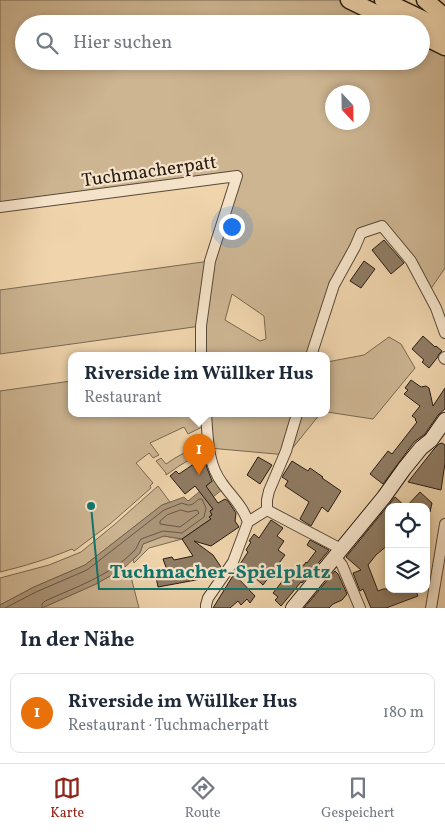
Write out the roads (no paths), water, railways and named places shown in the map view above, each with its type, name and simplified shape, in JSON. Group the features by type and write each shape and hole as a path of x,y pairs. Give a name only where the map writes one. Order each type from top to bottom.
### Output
{"highway":[{"path":"349,0 380,15"},
{"path":"383,0 414,15"},
{"path":"425,0 445,17"},
{"path":"430,23 445,30"},
{"path":"430,40 445,47"}],"main road":[{"path":"293,608 392,487 416,454 443,427"}],"street":[{"name":"Tuchmacherpatt","path":"0,207 237,176 210,261 206,284 201,352"},
{"path":"312,352 334,285 361,233 382,226 412,261 436,308 445,332"},
{"path":"206,417 208,448 215,471 221,482 245,513 248,522"},
{"path":"267,510 266,500 286,451 296,417"},
{"path":"206,608 208,598 233,562 248,522 267,510"},
{"path":"267,510 341,549 342,564 360,608"},
{"path":"431,608 445,524"}],"water":[{"path":"215,479 223,489 208,501 213,509 210,511 212,515 209,517 211,519 182,539 164,536 143,544 140,553 124,568 96,584 42,608 0,608 0,605 34,587 85,565 162,505 184,497 188,501"}],"place":[{"name":"Riverside im Wüllker Hus","path":"199,475"},
{"name":"Tuchmacher-Spielplatz","path":"91,506"}]}
